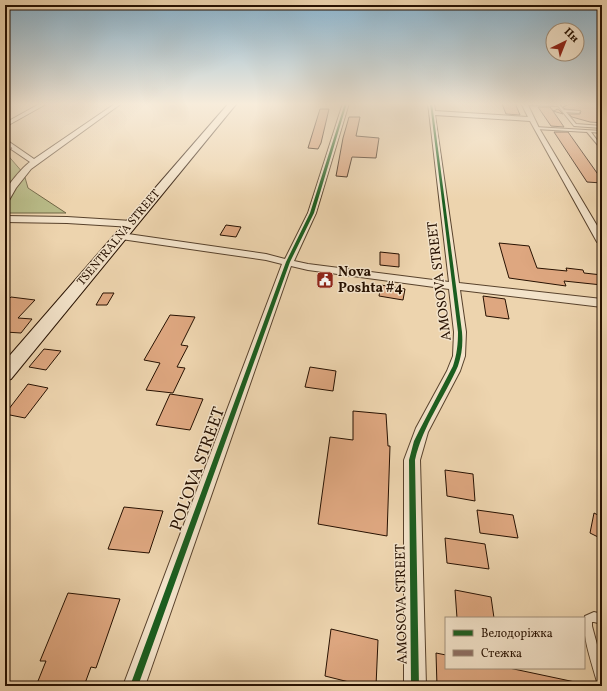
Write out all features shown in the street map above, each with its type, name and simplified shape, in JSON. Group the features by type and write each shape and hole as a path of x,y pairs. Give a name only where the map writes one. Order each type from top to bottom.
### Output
{"main road":[{"name":"TSENTRALNA STREET","path":"5,374 206,135"}],"street":[{"path":"5,200 19,177 34,162 73,135"},
{"name":"POL'OVA STREET","path":"134,686 288,262 312,213 336,135"},
{"name":"AMOSOVA STREET","path":"415,686 412,460 414,447 422,428 451,377 460,349 460,332 435,135"},
{"path":"540,135 602,242"},
{"path":"5,141 12,148 34,162"},
{"path":"5,219 67,220 132,224"},
{"path":"121,236 266,257 308,267 453,286 602,303"}],"lane":[{"path":"591,135 601,147"},
{"path":"602,619 594,617 588,619 587,626 600,667 602,682"}],"green space":[{"path":"5,152 24,174 28,188 66,213 5,213"}],"building":[{"path":"312,135 323,135 318,149 308,148"},
{"path":"344,135 356,135 379,138 376,158 352,157 347,177 336,176"},
{"path":"556,135 570,135 602,180 602,183 587,182"},
{"path":"226,225 241,227 236,237 220,235"},
{"path":"499,243 529,246 537,268 567,271 566,268 583,270 584,273 602,275 602,285 564,281 566,286 509,278"},
{"path":"380,252 399,254 399,267 380,265"},
{"path":"381,285 405,289 403,300 379,296"},
{"path":"103,293 114,293 107,305 96,305"},
{"path":"483,296 505,299 509,319 486,316"},
{"path":"11,297 35,300 18,318 32,319 21,333 5,332 5,303"},
{"path":"170,315 195,317 181,345 188,346 177,367 185,368 173,393 146,390 160,363 144,360"},
{"path":"44,349 61,351 46,370 29,367"},
{"path":"310,367 336,371 333,391 305,387"},
{"path":"28,384 48,388 25,418 5,414"},
{"path":"170,394 203,399 190,430 156,425"},
{"path":"353,411 386,414 388,446 390,446 387,536 318,524 330,437 353,440"},
{"path":"445,470 473,474 475,501 447,496"},
{"path":"124,507 163,511 149,553 108,549"},
{"path":"477,510 513,515 518,538 480,533"},
{"path":"594,513 602,517 602,539 590,533"},
{"path":"445,538 485,544 489,569 447,563"},
{"path":"455,590 491,597 494,617 457,617"},
{"path":"68,593 120,599 96,668 91,667 84,686 36,686 46,661 40,661"},
{"path":"331,629 378,640 376,686 365,686 325,676"},
{"path":"436,653 445,655 445,669 514,669 575,682 574,686 437,686"}],"marked path":[{"path":"5,150 12,148"}],"cycle path":[{"path":"134,686 288,262 312,213 336,135"},
{"path":"415,686 412,460 421,432 456,366 460,346 460,332 435,135"}],"place":[{"name":"Nova Poshta #4","path":"325,280"}]}
